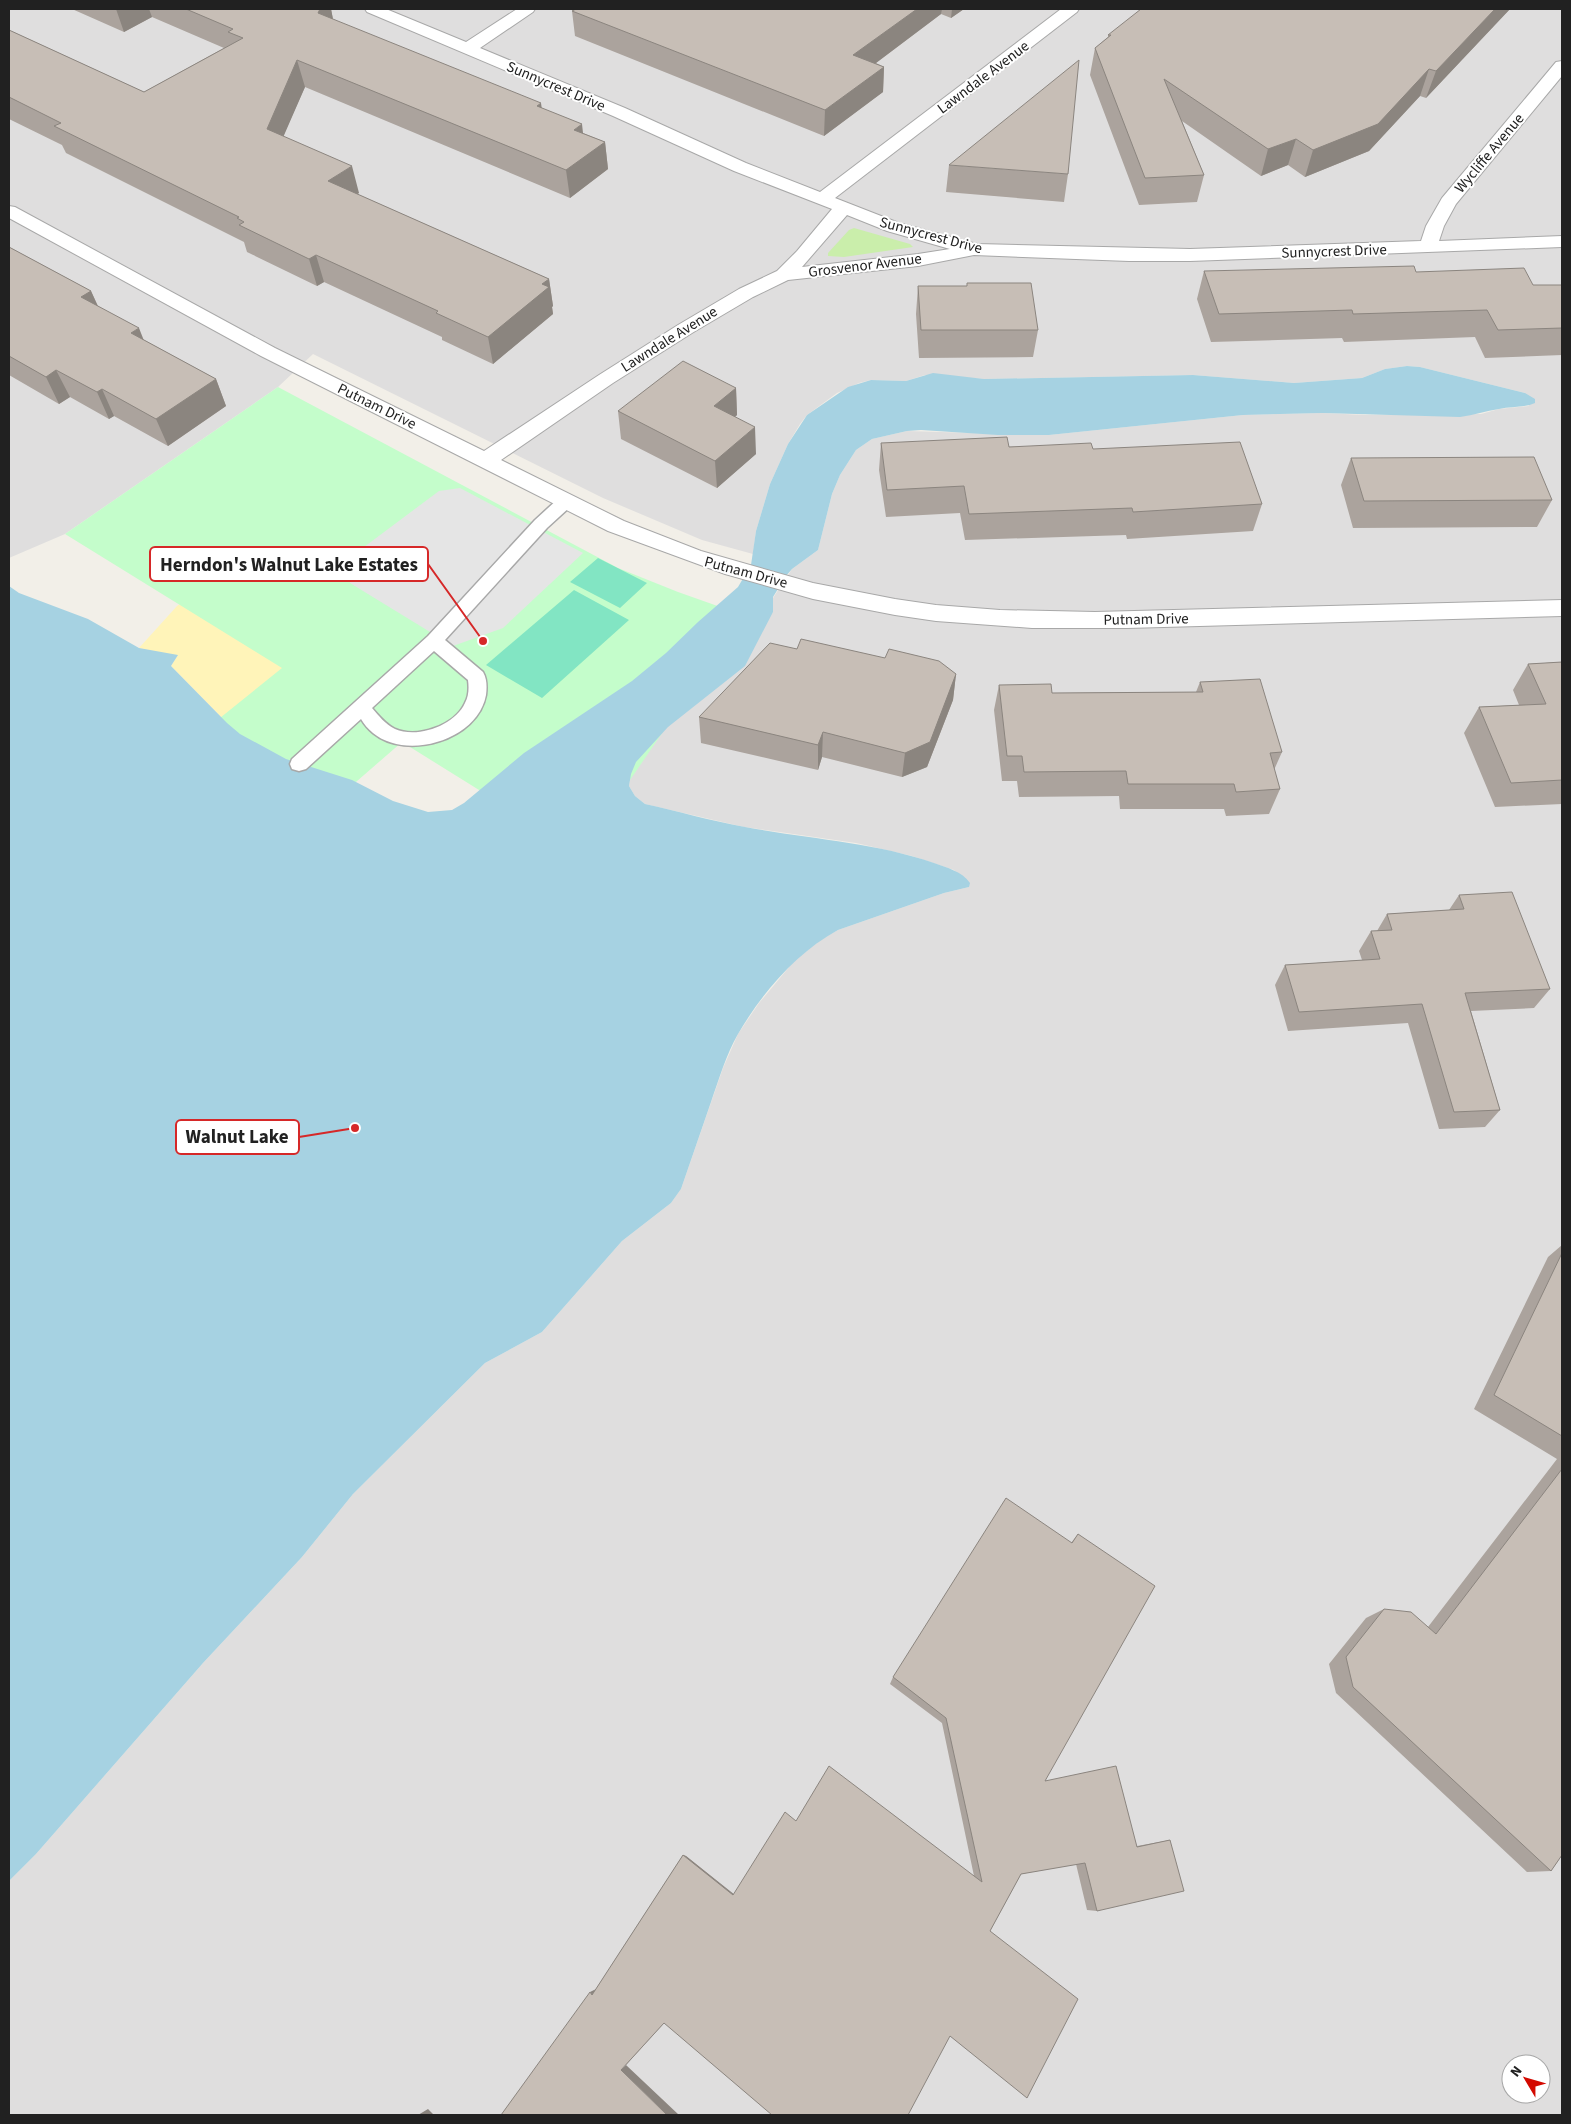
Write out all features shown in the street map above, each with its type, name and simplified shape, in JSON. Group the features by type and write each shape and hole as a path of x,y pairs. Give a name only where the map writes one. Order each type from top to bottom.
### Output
{"street":[{"name":"Sunnycrest Drive","path":"373,9 610,108 740,167 823,199 842,209 893,227 976,250 1164,255 1562,242"},
{"path":"468,48 527,9"},
{"name":"Lawndale Avenue","path":"823,199 1071,9"},
{"name":"Wycliffe Avenue","path":"1428,247 1435,226 1448,202 1562,66"},
{"name":"Lawndale Avenue","path":"486,460 692,324 784,274 804,255 842,209"},
{"name":"Putnam Drive","path":"9,211 268,352 624,530 708,562 822,593 938,613 997,618 1079,620 1562,608"},
{"name":"Grosvenor Avenue","path":"784,274 918,260 976,250"}],"lane":[{"path":"299,764 434,641 541,524 565,502"},
{"path":"362,708 379,728 390,734 411,740 436,736 458,723 474,705 478,689 477,677 434,641"}],"shaded area":[{"path":"9,9 1562,9 1562,2115 9,2115 9,1881 36,1854 203,1663 302,1557 353,1494 485,1363 542,1332 622,1241 671,1203 681,1189 723,1068 738,1034 759,1003 795,960 822,939 838,930 944,893 969,887 954,870 912,856 856,843 744,827 645,804 635,796 629,786 631,774 645,751 773,612 773,598 792,569 818,550 832,494 840,475 856,450 872,439 907,431 1049,435 1243,415 1322,413 1365,415 1481,414 1499,409 1529,406 1525,393 1420,367 1407,366 1385,369 1362,378 1294,383 1193,375 984,379 925,375 906,381 871,380 837,393 807,415 800,424 788,444 770,484 756,531 753,554 702,540 603,498 313,354 278,387 65,534 9,558"},
{"path":"460,488 583,553 503,628 453,646 350,583 348,559 439,491"}],"green space":[{"path":"854,228 910,244 913,247 844,257 828,256 828,253 849,230"},
{"path":"278,387 618,568 743,615 580,853 402,742 243,880 123,796 282,668 65,534"},
{"path":"598,558 647,583 620,608 570,582"},
{"path":"574,590 629,620 542,698 486,665"}],"sand":[{"path":"220,574 356,654 227,723 171,666 177,656 139,648 177,606"}],"water":[{"path":"1407,366 1420,367 1525,393 1535,399 1535,403 1460,417 1322,413 1243,415 1049,435 998,435 921,430 907,431 872,439 856,450 840,475 832,494 818,550 792,569 786,576 773,597 773,612 745,666 668,727 636,762 629,786 635,796 645,804 732,825 888,850 911,856 959,873 970,883 969,887 944,893 838,930 808,950 781,975 747,1019 734,1042 723,1067 681,1189 671,1203 622,1241 542,1332 485,1363 353,1494 302,1557 203,1663 36,1854 9,1881 9,586 19,593 88,619 139,648 178,655 171,666 227,723 240,734 286,759 352,780 393,801 428,812 452,810 464,803 524,753 632,681 666,653 738,587 751,565 756,531 770,484 788,444 807,415 848,387 871,380 906,381 933,373 984,379 1193,375 1294,383 1362,378 1385,369"}],"building":[{"path":"186,9 320,9 318,13 541,103 537,106 582,124 574,130 605,142 566,170 297,60 267,129 352,166 328,181 549,279 542,284 549,287 488,337 436,313 438,311 316,255 309,259 239,225 244,222 237,218 239,217 54,126 61,123 9,97 9,30 144,92 243,38 228,32 233,29"},
{"path":"576,9 917,9 853,55 884,67 825,110 572,11"},
{"path":"1141,9 1495,9 1436,71 1429,69 1378,124 1313,150 1296,139 1268,149 1164,79 1204,175 1145,178 1095,48 1111,35 1108,35"},
{"path":"1079,60 1068,174 949,165"},
{"path":"9,247 91,291 81,297 139,328 131,333 216,379 156,419 102,389 97,392 56,370 46,377 9,356"},
{"path":"1414,266 1416,272 1524,268 1533,285 1562,285 1562,328 1498,330 1487,310 1353,314 1352,310 1219,314 1204,271"},
{"path":"967,283 1031,283 1038,330 921,330 918,286 967,286"},
{"path":"683,361 736,388 714,406 755,427 715,461 618,411"},
{"path":"1007,437 1009,447 1091,443 1093,449 1240,442 1262,504 1133,512 1132,508 969,514 964,486 887,490 881,443"},
{"path":"1534,457 1552,500 1364,501 1351,458"},
{"path":"801,639 885,658 889,649 939,661 956,674 930,742 905,753 823,732 818,745 699,717 770,643 797,649"},
{"path":"1562,662 1562,780 1511,783 1479,707 1546,704 1528,664"},
{"path":"1260,679 1282,752 1270,753 1280,789 1236,792 1234,784 1128,784 1126,771 1024,772 1022,756 1007,756 999,685 1051,684 1052,693 1203,692 1200,682"},
{"path":"1512,892 1550,989 1465,993 1500,1110 1454,1112 1422,1004 1299,1012 1285,965 1380,959 1371,931 1392,930 1387,914 1464,909 1459,895"},
{"path":"1562,1253 1562,1436 1494,1395"},
{"path":"1562,1469 1562,1855 1551,1871 1353,1687 1346,1657 1384,1609 1411,1612 1436,1634"},
{"path":"1006,1498 1072,1543 1078,1534 1155,1586 1045,1781 1116,1766 1137,1847 1170,1840 1184,1891 1097,1911 1085,1863 1021,1874 990,1931 1078,1999 1027,2098 950,2036 908,2115 772,2115 664,2023 621,2070 667,2115 501,2115 590,1992 592,1995 683,1855 733,1895 785,1812 796,1821 829,1766 982,1882 946,1718 893,1677"}],"place":[{"name":"Herndon's Walnut Lake Estates","path":"483,641"},
{"name":"Walnut Lake","path":"355,1128"}]}
